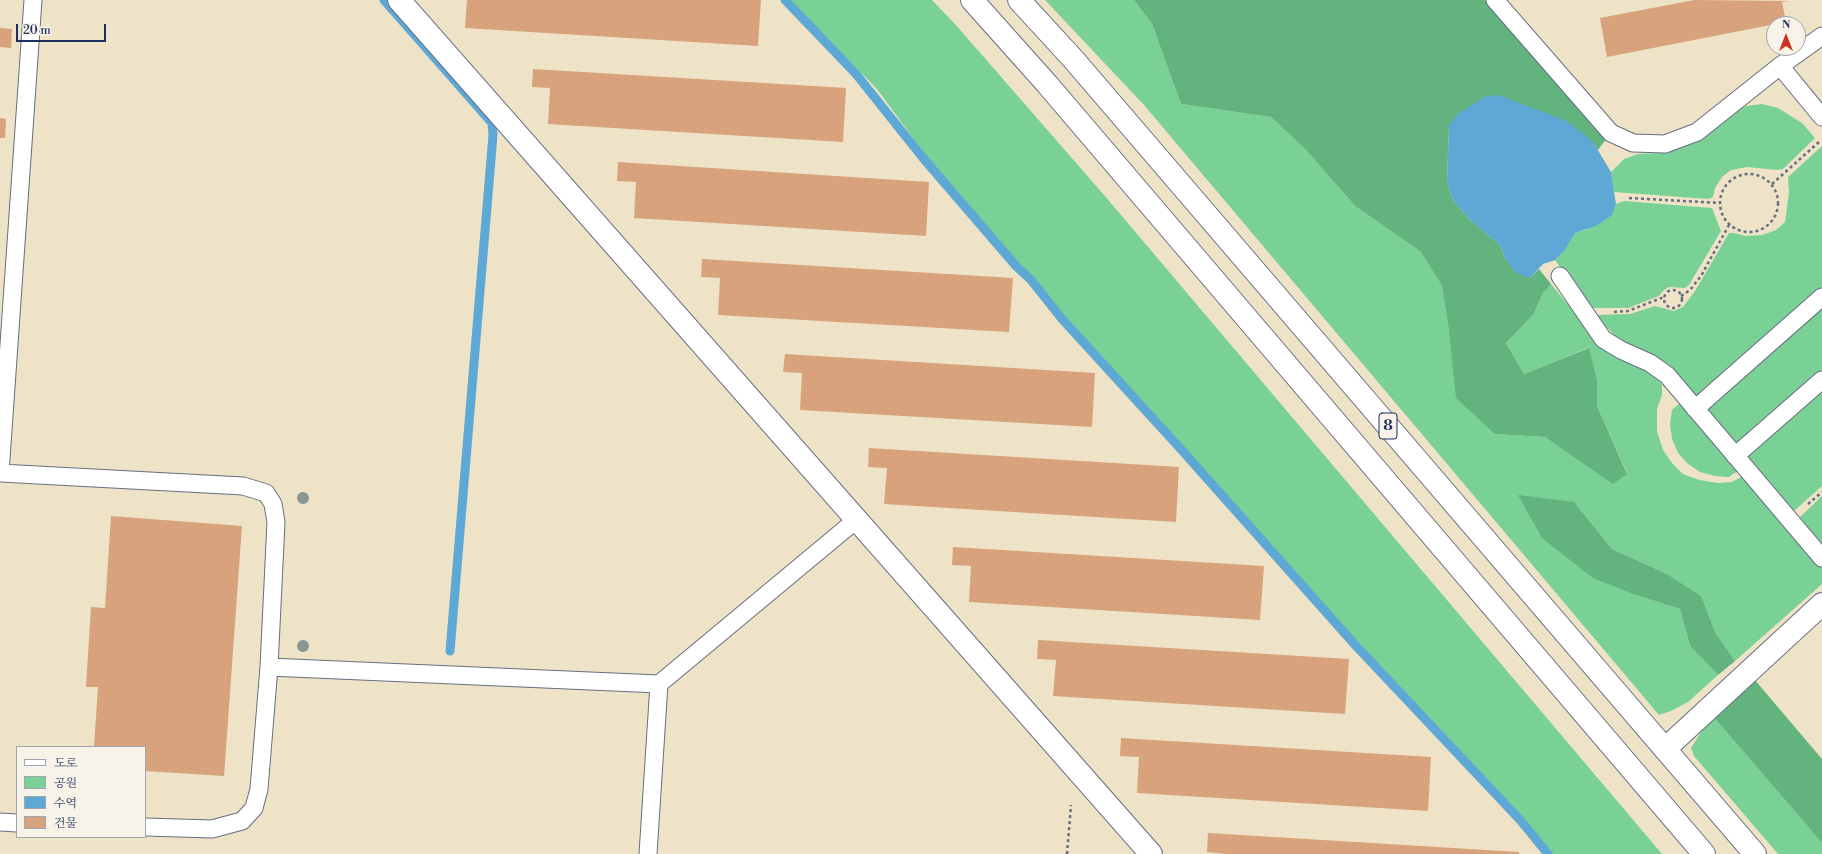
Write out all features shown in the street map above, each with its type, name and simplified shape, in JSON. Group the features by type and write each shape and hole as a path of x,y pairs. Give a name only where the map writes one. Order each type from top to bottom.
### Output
{"main road":[{"path":"399,0 1151,854"},
{"name":"8","path":"972,0 1052,90 1704,854"},
{"name":"8","path":"1019,0 1074,60 1755,854"},
{"path":"1666,749 1822,604"}],"lane":[{"path":"34,0 0,473 243,486 266,493 273,504 276,522 270,667 259,789 254,808 242,821 212,829 146,827"},
{"path":"1495,0 1611,134 1633,143 1665,144 1697,132 1780,66 1822,36"},
{"path":"1780,66 1822,117"},
{"path":"1560,276 1603,339 1621,350 1650,363 1667,375 1822,558"},
{"path":"1695,409 1822,297"},
{"path":"1735,456 1822,380"},
{"path":"270,667 659,684 856,520"},
{"path":"648,854 659,684"},
{"path":"0,822 16,823"}],"path":[{"path":"1772,184 1822,139"},
{"path":"1752,174 1763,177 1772,184 1777,195 1778,206 1775,217 1768,226 1757,231 1746,232 1729,225 1720,211 1720,203 1723,189 1730,180 1740,175 1752,174"},
{"path":"1629,198 1720,203"},
{"path":"1681,296 1690,290 1700,276 1729,225"},
{"path":"1674,290 1681,294 1682,301 1678,307 1671,308 1665,304 1664,297 1667,291 1674,290"},
{"path":"1584,312 1628,311 1664,297"},
{"path":"1067,854 1071,803 1088,782"}],"green space":[{"path":"789,0 932,0 955,24 1104,195 1662,854 1552,854 1523,818 1359,644 1065,317 1032,277 1017,263 926,156 877,89"},
{"path":"1045,0 1134,0 1152,24 1181,104 1271,117 1306,150 1355,206 1421,252 1442,286 1449,331 1495,434 1545,437 1576,457 1627,473 1597,406 1597,380 1588,348 1524,374 1506,343 1533,315 1543,293 1551,284 1598,341 1658,379 1662,385 1662,395 1657,409 1657,431 1663,450 1672,463 1683,474 1699,480 1718,483 1732,482 1743,476 1822,568 1822,584 1735,661 1715,632 1700,596 1667,574 1612,549 1574,502 1636,595 1680,609 1690,646 1718,675 1688,702 1671,711 1659,715 1144,105"},
{"path":"1134,0 1485,0 1609,135 1598,150 1593,142 1449,125 1447,182 1453,200 1469,219 1500,245 1506,260 1530,278 1539,269 1551,284 1543,293 1533,315 1506,343 1524,374 1589,348 1597,380 1597,406 1627,474 1613,484 1545,437 1495,434 1456,398 1449,331 1442,286 1421,252 1355,206 1306,150 1271,117 1181,104 1152,24"},
{"path":"1762,104 1778,108 1802,123 1815,138 1783,169 1777,170 1747,167 1731,170 1722,177 1715,188 1713,197 1708,199 1614,192 1611,172 1624,159 1638,154 1662,153 1678,148 1746,106"},
{"path":"1822,146 1822,292 1695,401 1620,341 1595,315 1630,314 1655,306 1674,311 1683,307 1695,291 1729,233 1745,236 1762,235 1776,230 1785,222 1789,192 1788,177"},
{"path":"1624,201 1712,208 1721,231 1689,285 1685,288 1669,287 1659,296 1628,308 1590,308 1555,260 1565,250 1575,233 1586,230 1612,215 1616,204"},
{"path":"1822,309 1822,371 1738,444 1734,445 1706,411"},
{"path":"1822,389 1822,486 1795,510 1791,511 1746,461 1746,454"},
{"path":"1681,402 1739,470 1729,477 1715,476 1700,472 1688,464 1678,453 1672,439 1670,424 1672,410"},
{"path":"1518,495 1574,502 1612,549 1667,574 1701,596 1715,632 1735,661 1718,675 1690,646 1680,609 1636,595 1593,578 1542,538"},
{"path":"1822,496 1822,549 1798,519"},
{"path":"1754,679 1822,759 1822,843 1712,715"},
{"path":"1712,715 1822,843 1822,854 1778,854 1694,756 1691,748"}],"water":[{"path":"1498,95 1567,121 1593,142 1611,172 1616,204 1612,215 1596,226 1575,233 1565,250 1555,260 1543,264 1530,278 1516,273 1506,260 1500,245 1469,219 1453,200 1447,182 1449,125 1459,113 1484,97"}],"building":[{"path":"467,0 761,0 758,46 465,28"},
{"path":"1694,0 1789,1 1782,2 1785,16 1766,16 1766,26 1607,57 1600,18"},
{"path":"0,28 12,29 11,48 0,47"},
{"path":"533,69 846,88 843,142 548,124 550,88 532,87"},
{"path":"0,118 6,119 5,138 0,138"},
{"path":"618,162 929,182 926,236 634,218 636,182 617,181"},
{"path":"702,259 1013,278 1009,332 718,315 720,278 701,277"},
{"path":"785,354 1095,373 1092,427 800,410 802,373 783,372"},
{"path":"869,448 1179,467 1176,522 884,504 887,468 868,467"},
{"path":"111,516 242,526 224,776 146,771 146,746 94,746 98,687 86,687 91,607 105,608"},
{"path":"953,547 1264,566 1260,620 969,602 971,566 952,565"},
{"path":"1038,640 1349,659 1345,714 1053,696 1056,660 1037,659"},
{"path":"1121,738 1431,757 1428,811 1137,793 1139,757 1120,756"},
{"path":"1208,833 1519,852 1519,854 1226,854 1207,852"}],"waterway":[{"path":"384,0 492,123 493,135 450,651"},
{"path":"785,0 856,74 923,158 1016,266 1031,280 1062,319 1178,446 1357,647 1521,821 1548,854"}]}
